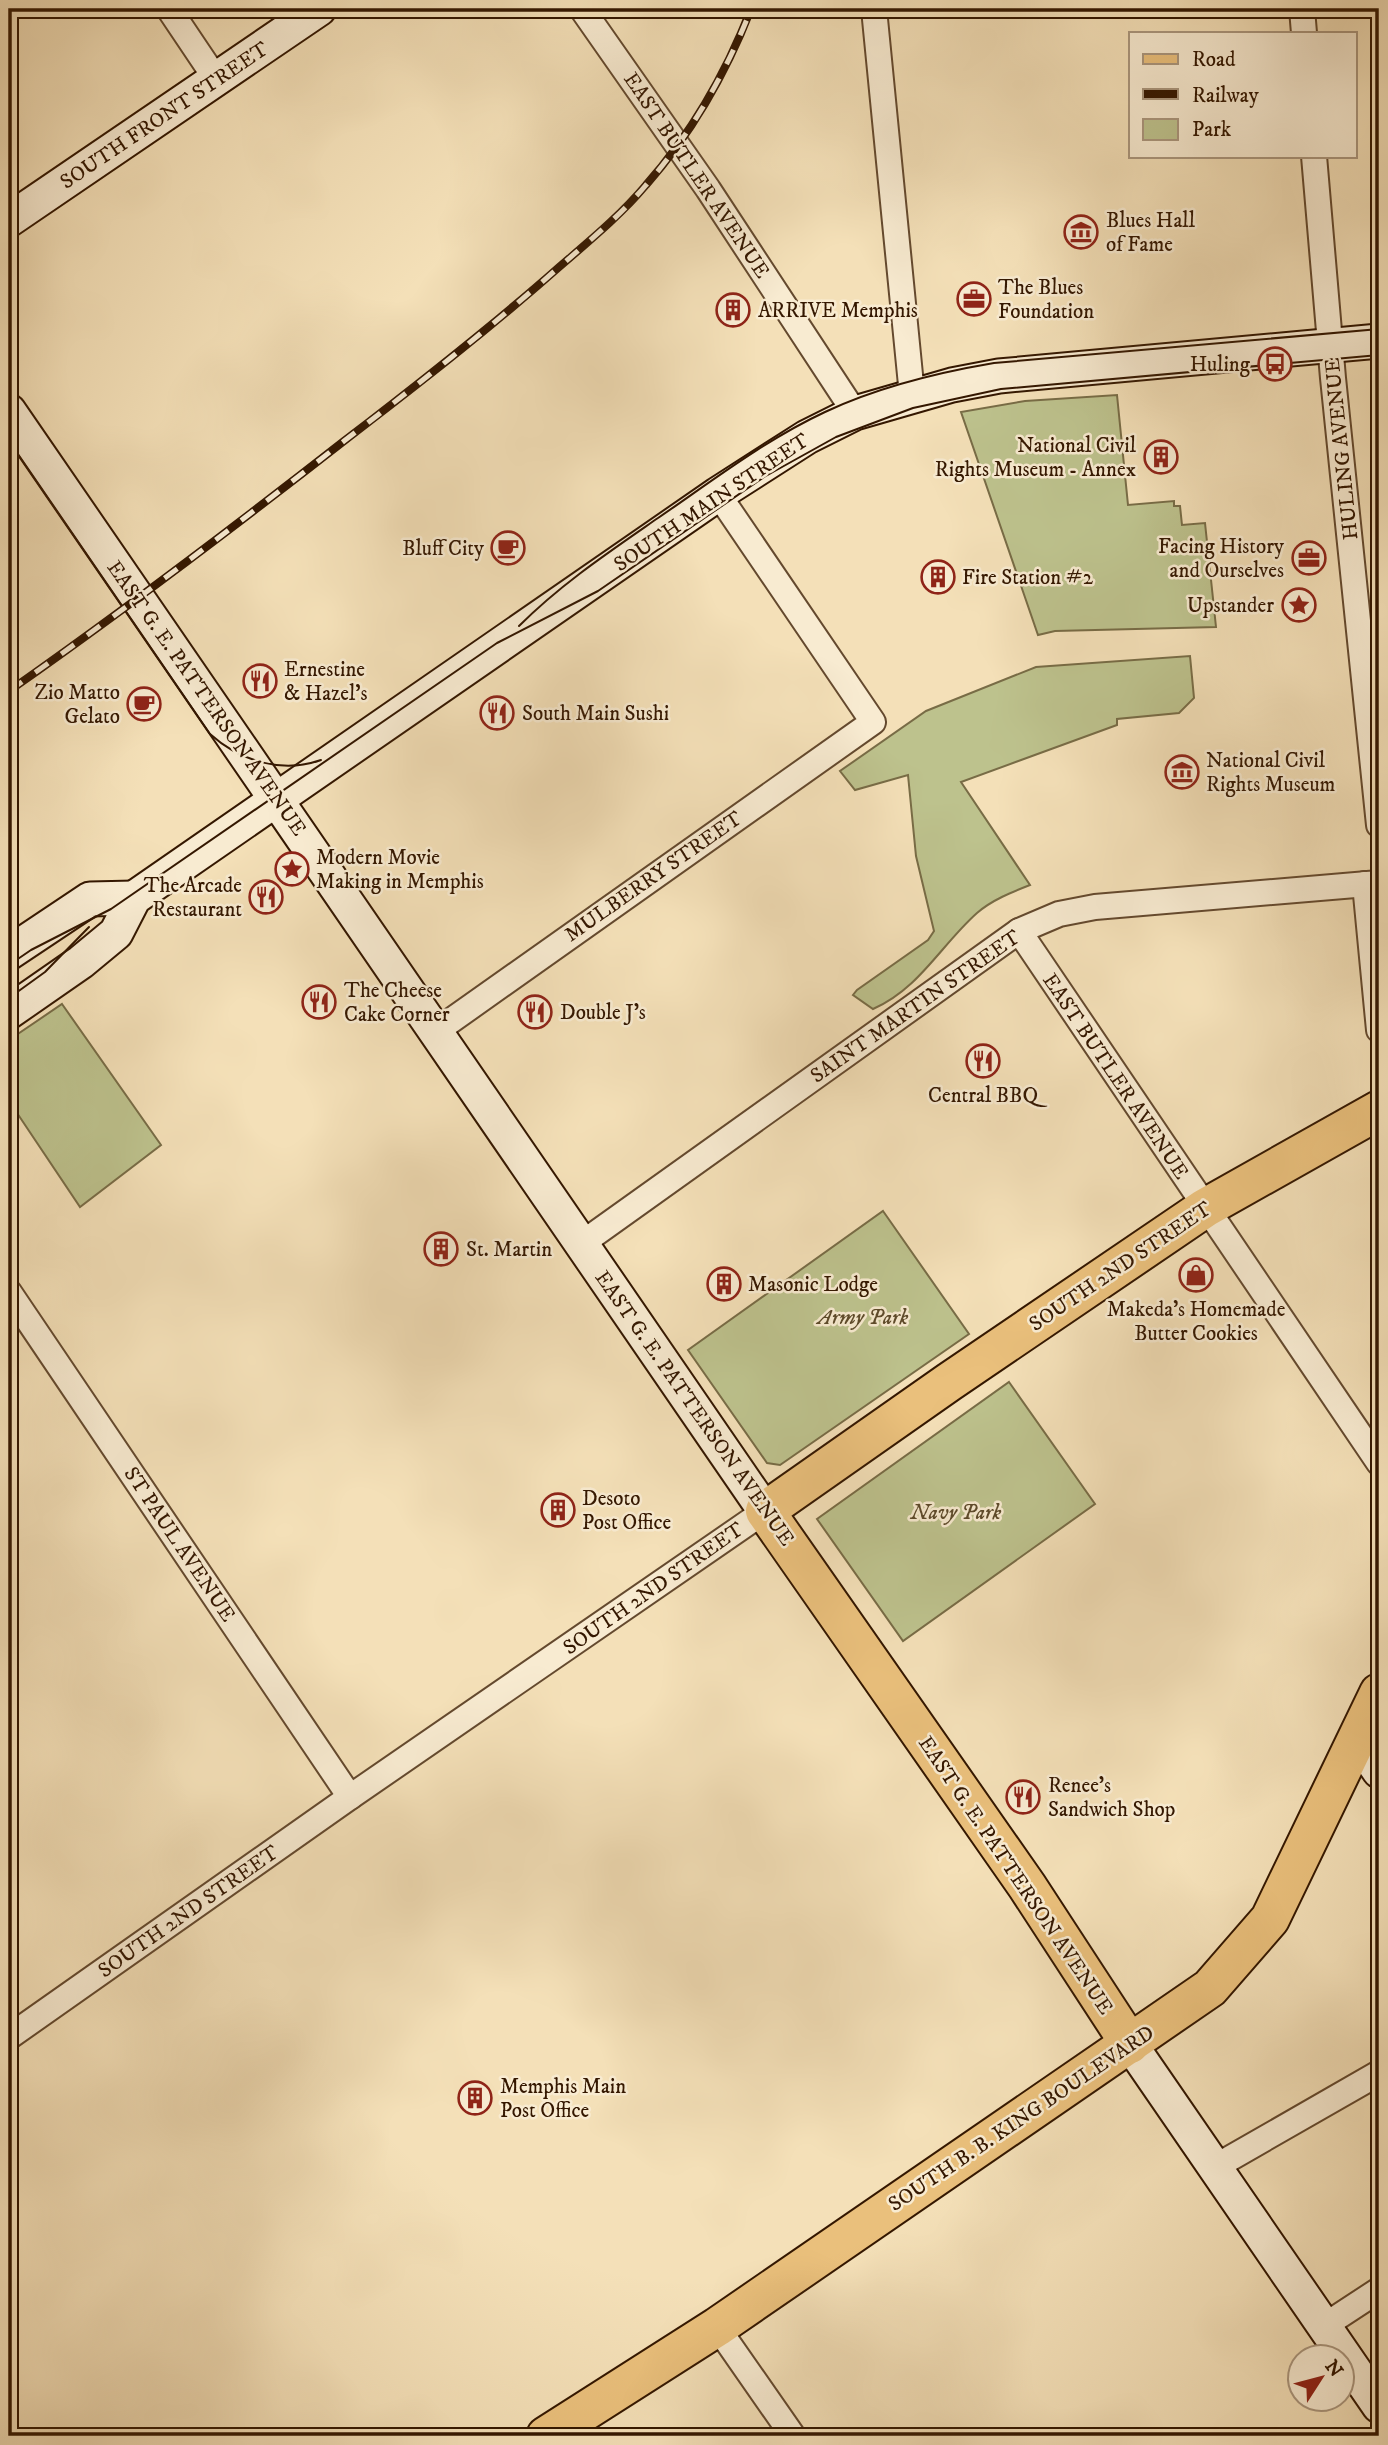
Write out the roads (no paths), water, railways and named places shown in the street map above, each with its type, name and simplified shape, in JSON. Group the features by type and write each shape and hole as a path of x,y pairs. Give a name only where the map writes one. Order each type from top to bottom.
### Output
{"main road":[{"name":"SOUTH FRONT STREET","path":"9,220 319,9"},
{"name":"SOUTH MAIN STREET","path":"9,1012 81,962 116,933 134,898 718,494 807,437 855,413 912,395 999,376 1379,341"},
{"name":"EAST G. E. PATTERSON AVENUE","path":"9,411 245,757 279,800 435,1032 765,1511 1027,1886 1130,2044 1379,2406"},
{"path":"9,953 90,899 134,898"},
{"name":"SOUTH 2ND STREET","path":"765,1511 1205,1208 1379,1110"},
{"name":"SOUTH B. B. KING BOULEVARD","path":"546,2436 717,2327 1210,1988 1270,1919 1379,1693"},
{"path":"1356,1737 1379,1770"}],"street":[{"path":"169,9 215,79"},
{"name":"EAST BUTLER AVENUE","path":"582,9 708,189 855,413"},
{"path":"874,9 912,395"},
{"path":"1302,9 1304,32"},
{"name":"HULING AVENUE","path":"1314,158 1331,346 1370,623 1379,825"},
{"name":"MULBERRY STREET","path":"435,1032 873,722 718,494"},
{"path":"1372,883 1379,1030"},
{"name":"SAINT MARTIN STREET","path":"581,1244 1020,931 1059,914 1095,907 1372,883"},
{"name":"EAST BUTLER AVENUE","path":"1020,931 1379,1463"},
{"name":"ST PAUL AVENUE","path":"9,1292 350,1797"},
{"name":"SOUTH 2ND STREET","path":"9,2037 350,1797 765,1511"},
{"path":"1215,2168 1379,2073"},
{"path":"1324,2326 1379,2290"},
{"path":"717,2327 793,2436"}],"tram line":[{"path":"519,626 586,569 739,462 803,423 865,395 929,376 994,363 1379,329"},
{"path":"9,965 31,950 111,909 497,643 598,591 764,477 836,437 913,408 1001,389 1379,355"},
{"path":"9,441 210,734 235,751 262,762 291,766 321,760"},
{"path":"9,998 45,972 89,927"}],"railway":[{"path":"9,691 178,568 399,399 506,313 604,228 646,185 678,145 719,79 751,9"}],"place":[{"name":"Blues Hall of Fame","path":"1081,232"},
{"name":"The Blues Foundation","path":"974,299"},
{"name":"ARRIVE Memphis","path":"733,310"},
{"name":"Huling","path":"1275,364"},
{"name":"National Civil Rights Museum - Annex","path":"1161,457"},
{"name":"Bluff City","path":"508,548"},
{"name":"Facing History and Ourselves","path":"1309,558"},
{"name":"Fire Station #2","path":"938,577"},
{"name":"Upstander","path":"1299,605"},
{"name":"Ernestine & Hazel's","path":"260,681"},
{"name":"Zio Matto Gelato","path":"144,704"},
{"name":"South Main Sushi","path":"497,713"},
{"name":"National Civil Rights Museum","path":"1182,772"},
{"name":"Modern Movie Making in Memphis","path":"292,869"},
{"name":"The Arcade Restaurant","path":"266,897"},
{"name":"The Cheese Cake Corner","path":"319,1002"},
{"name":"Double J's","path":"535,1012"},
{"name":"Central BBQ","path":"983,1061"},
{"name":"St. Martin","path":"441,1249"},
{"name":"Makeda’s Homemade Butter Cookies","path":"1196,1275"},
{"name":"Masonic Lodge","path":"724,1284"},
{"name":"Desoto Post Office","path":"558,1510"},
{"name":"Renee's Sandwich Shop","path":"1023,1797"},
{"name":"Memphis Main Post Office","path":"475,2098"}],"park label":[{"name":"Army Park","path":"863,1317"},
{"name":"Navy Park","path":"956,1512"}]}
